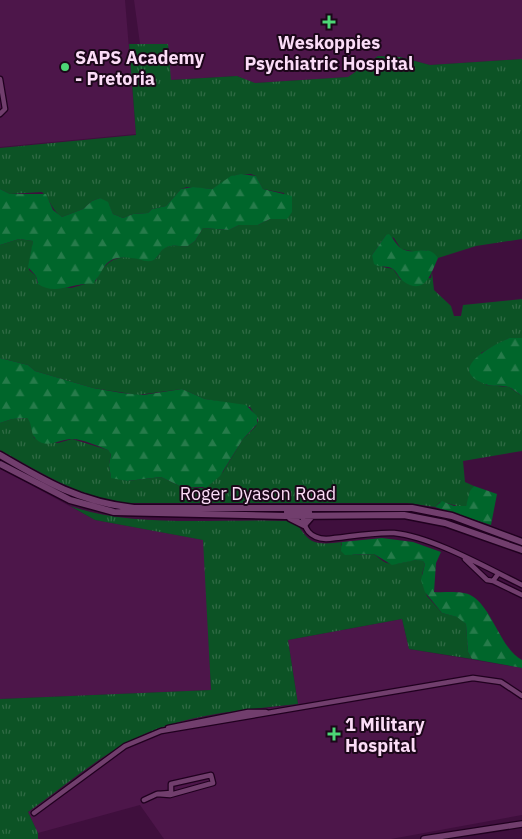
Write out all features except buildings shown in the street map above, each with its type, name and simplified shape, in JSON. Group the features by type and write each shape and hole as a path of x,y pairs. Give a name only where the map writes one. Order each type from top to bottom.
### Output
{"main road":[{"name":"Roger Dyason Road","path":"0,456 62,490 90,500 134,508 412,508 439,512 522,542"},
{"name":"Roger Dyason Road","path":"0,464 70,500 114,512 286,516 302,514 317,516 364,514 421,517 460,527 522,550"},
{"path":"201,508 302,514 365,507"},
{"path":"286,516 304,525 308,519 317,516"}],"street":[{"path":"0,79 5,109 0,114"},
{"path":"302,514 304,525 310,534 320,539 395,534 424,540 522,585"},
{"path":"460,556 488,580 522,595"},
{"path":"493,581 498,574"},
{"path":"34,812 125,746 178,725 248,712 270,713 473,678 495,680 511,687 522,696"},
{"path":"511,687 522,701"},
{"path":"144,800 158,794 171,793 171,784 211,775 212,783 170,795 158,794"},
{"path":"424,839 522,820"},
{"path":"496,826 522,824"}],"shaded area":[{"name":"SAPS Academy - Pretoria","path":"0,0 125,0 136,134 0,147"},
{"name":"Weskoppies Psychiatric Hospital","path":"134,0 522,0 522,59 430,65 400,57 378,56 349,77 254,83 237,76 170,80 168,44 140,44"},
{"path":"0,468 95,520 204,540 211,690 0,699"},
{"name":"1 Military Hospital","path":"402,619 409,649 522,668 522,815 391,839 164,839 140,805 38,833 28,812 128,742 163,726 191,719 298,704 288,640"}],"green space":[{"path":"129,44 168,44 171,80 237,76 255,83 348,77 378,56 400,57 430,65 522,59 522,239 476,246 438,258 426,250 417,252 401,249 394,238 386,235 372,255 383,267 393,269 401,280 431,278 432,272 434,290 451,306 454,316 461,316 463,305 522,299 522,338 509,338 481,353 486,385 509,387 522,396 522,451 463,461 465,482 474,486 466,506 440,502 435,507 407,503 125,503 91,495 60,483 0,450 0,423 12,419 27,418 31,423 34,438 58,443 72,439 108,450 111,453 109,465 111,477 127,481 161,477 182,487 203,488 223,472 243,439 256,426 258,420 250,407 205,399 182,389 138,395 93,388 35,371 28,365 0,358 0,245 19,239 33,241 29,270 36,276 37,283 71,288 96,281 102,269 116,259 129,257 152,260 165,248 188,246 195,241 203,228 229,230 239,225 258,225 270,219 287,219 284,193 263,189 256,176 251,174 235,175 212,189 187,187 181,189 166,206 152,209 148,213 133,214 123,218 113,214 109,205 100,198 92,201 83,209 62,217 42,192 10,194 0,189 0,148 136,135"},
{"path":"241,174 256,176 263,189 292,196 292,212 287,219 270,219 258,225 239,225 229,230 203,228 195,241 188,246 165,248 156,259 151,261 131,258 115,259 106,264 93,284 58,289 51,289 38,284 36,276 28,267 33,241 19,239 0,245 0,189 10,194 46,194 53,210 62,217 83,209 92,201 100,198 108,202 113,214 123,218 133,214 148,213 152,209 166,206 181,189 193,187 212,189 231,176"},
{"path":"389,234 402,249 407,251 430,251 438,258 430,276 422,285 411,285 402,280 393,269 374,264 372,255 386,235"},
{"path":"509,338 522,338 522,396 509,387 485,384 474,378 469,372 471,365 483,352"},
{"path":"0,358 28,365 35,371 93,388 143,395 182,389 205,399 246,405 257,416 257,424 243,439 220,476 207,487 182,487 161,477 127,481 111,478 109,465 111,454 108,450 74,439 48,444 40,442 34,437 27,418 12,419 0,423"},
{"path":"474,486 497,494 491,525 435,507 442,501 454,506 466,506 470,491"},
{"path":"70,506 123,518 150,520 291,521 309,539 318,543 342,542 341,545 353,555 374,554 384,562 392,564 414,560 423,561 425,564 422,574 427,596 442,613 458,617 466,624 468,652 472,659 409,649 402,619 288,640 298,704 189,719 168,725 128,742 102,758 28,812 38,833 38,839 0,839 0,699 211,690 203,540 95,520"},
{"path":"382,538 413,542 441,552 436,563 434,592 468,594 479,602 486,610 508,647 522,660 522,668 472,659 468,652 466,624 457,617 442,613 425,592 421,580 425,564 423,561 416,560 392,565 374,554 345,555 341,551 342,542"}],"place":[{"name":"Weskoppies Psychiatric Hospital","path":"329,22"},
{"name":"SAPS Academy - Pretoria","path":"65,67"},
{"name":"1 Military Hospital","path":"334,734"}]}
